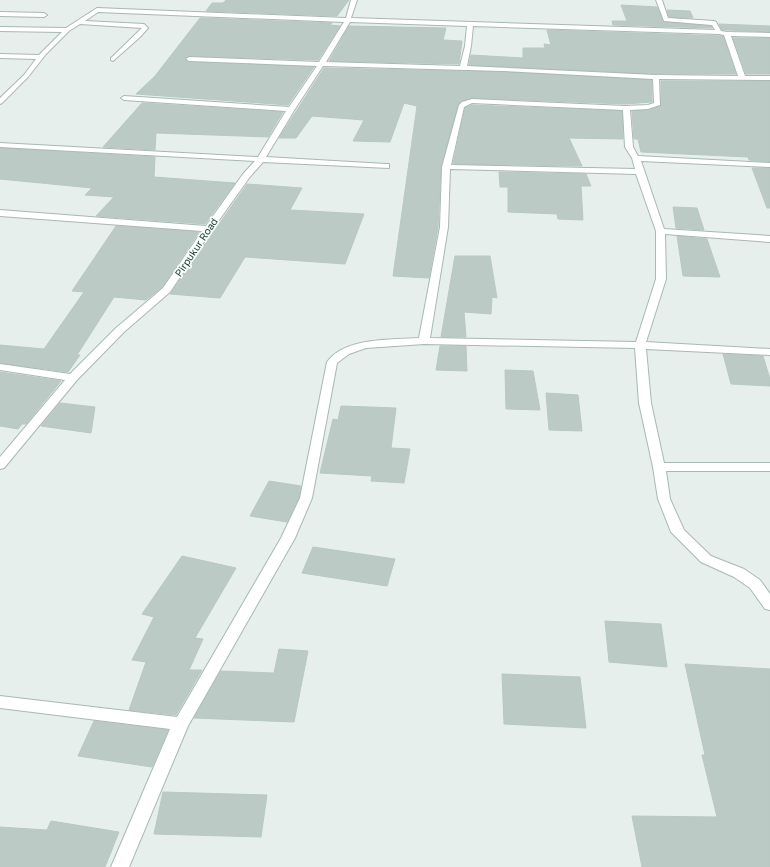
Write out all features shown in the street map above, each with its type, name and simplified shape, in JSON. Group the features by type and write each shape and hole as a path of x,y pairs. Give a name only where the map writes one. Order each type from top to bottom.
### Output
{"street":[{"name":"Pirpukur Road","path":"0,465 73,378 120,330 167,290 208,229 246,176 260,160 348,20 354,0"},
{"path":"659,0 666,20 714,23 719,32"},
{"path":"0,102 26,76 67,30 102,5"},
{"path":"96,10 770,35"},
{"path":"0,14 44,15"},
{"path":"79,22 144,26 145,28 138,36 112,59"},
{"path":"462,68 468,46 470,24"},
{"path":"0,29 67,30"},
{"path":"727,34 742,77"},
{"path":"0,56 42,57"},
{"path":"189,59 462,68 656,77 770,78"},
{"path":"424,341 444,227 446,167 461,106 466,102 625,108 648,107 658,104 656,77"},
{"path":"124,98 291,109"},
{"path":"625,108 627,110 629,147 636,158 660,231 662,279 640,345 645,403 659,467 664,499 678,532 706,559 739,573 755,584 770,605"},
{"path":"0,145 386,166"},
{"path":"636,158 770,165"},
{"path":"446,167 640,172"},
{"path":"0,214 208,229"},
{"path":"660,231 770,239"},
{"path":"120,867 181,724 288,538 306,498 332,362 345,352 364,345 424,341 640,345 770,352"},
{"path":"0,367 73,378"},
{"path":"659,467 770,467"},
{"path":"0,702 181,724"}],"building":[{"path":"226,0 349,0 337,16 206,11 212,3 223,3"},
{"path":"621,5 657,7 664,22 711,26 712,28 613,25 612,21 627,21"},
{"path":"667,10 690,11 693,18 669,17"},
{"path":"200,18 332,23 330,25 340,26 318,60 189,56 185,59 189,62 314,67 288,105 136,94 155,76"},
{"path":"719,24 770,26 770,32 722,30"},
{"path":"349,26 446,28 443,40 462,41 459,64 329,61"},
{"path":"547,30 723,36 736,74 656,74 469,65 471,55 523,58 523,48 545,48 544,44 551,45"},
{"path":"733,38 770,38 770,74 746,74"},
{"path":"324,68 503,72 652,80 652,102 625,104 472,98 461,101 458,105 441,167 438,227 429,278 393,276 417,106 404,103 390,142 353,141 364,120 312,116 296,138 279,138"},
{"path":"661,81 770,81 770,162 749,160 748,157 641,152 638,139 634,139 632,111 648,110 661,106"},
{"path":"142,103 283,112 268,137 156,133 155,150 103,147"},
{"path":"472,105 622,111 623,139 569,138 582,166 453,164 465,108"},
{"path":"0,148 155,157 154,177 235,183 205,224 96,216 114,197 85,195 92,188 0,179"},
{"path":"752,168 770,168 770,208 767,208"},
{"path":"499,172 586,174 591,186 581,186 583,220 558,219 557,214 508,212 508,187 500,187"},
{"path":"247,184 302,188 290,210 364,214 345,264 245,257 220,298 170,294"},
{"path":"673,207 697,208 704,230 676,228"},
{"path":"116,226 199,232 162,287 146,300 114,297 77,355 80,355 68,372 0,363 0,345 44,349 84,292 72,291"},
{"path":"677,236 707,239 720,277 683,276"},
{"path":"455,256 490,256 497,298 492,297 491,314 464,312 466,337 441,337"},
{"path":"440,346 466,346 467,371 436,370"},
{"path":"723,354 763,356 770,379 770,386 731,384"},
{"path":"505,370 533,371 540,410 506,409"},
{"path":"0,372 61,381 26,424 22,424 18,429 0,426"},
{"path":"546,393 578,395 582,431 549,430"},
{"path":"60,403 95,407 91,433 41,426"},
{"path":"341,406 396,408 391,448 410,449 404,483 371,481 372,476 320,473 333,419 338,420"},
{"path":"269,481 301,486 299,498 287,522 250,516"},
{"path":"313,547 395,559 387,586 302,573"},
{"path":"182,556 236,568 195,638 203,639 189,670 202,670 176,715 129,710 146,662 132,660 154,617 142,614"},
{"path":"605,621 661,624 667,667 609,662"},
{"path":"279,649 308,651 294,722 194,718 221,671 274,673"},
{"path":"685,664 770,669 770,867 642,867 632,816 717,817 702,755 705,755"},
{"path":"502,674 580,677 586,728 504,724"},
{"path":"94,721 168,730 152,767 78,756"},
{"path":"163,792 267,795 261,837 154,834"},
{"path":"51,821 119,832 105,867 0,867 0,827 47,830"}]}
